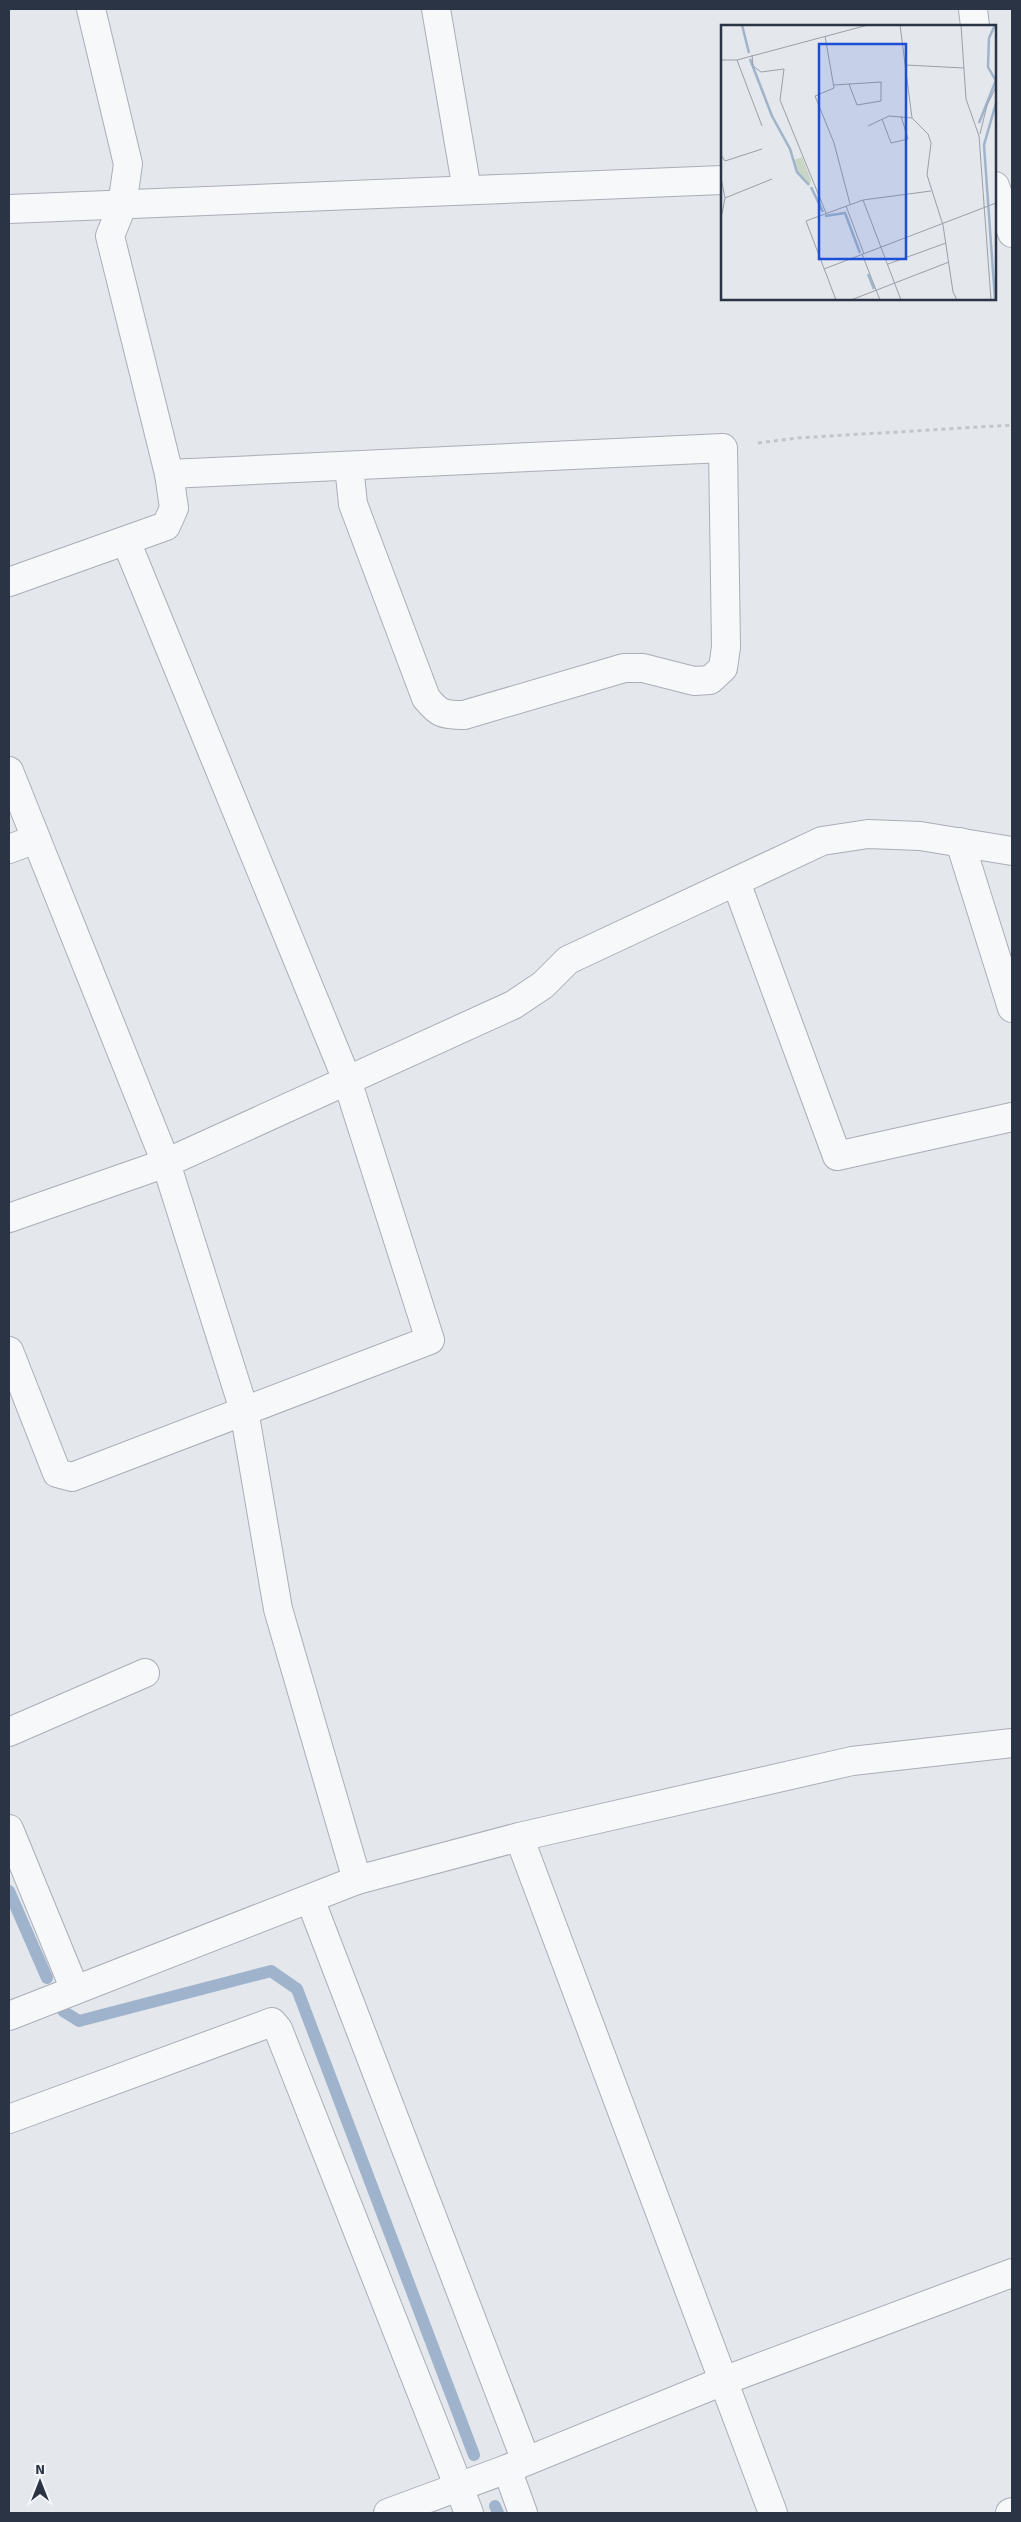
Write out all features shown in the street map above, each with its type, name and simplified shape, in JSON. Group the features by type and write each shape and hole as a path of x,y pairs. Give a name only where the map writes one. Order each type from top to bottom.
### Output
{"street":[{"path":"9,582 166,526 174,508 169,474 110,236 122,206 128,164 91,9"},
{"path":"436,9 467,190"},
{"path":"973,9 974,25"},
{"path":"9,209 122,206 721,180"},
{"path":"996,189 1012,233"},
{"path":"169,474 723,448 726,647 723,668 710,680 694,681 643,668 624,668 464,715 447,715 437,712 426,698 353,504 349,466"},
{"path":"11,1365 57,1474 72,1477 430,1340 347,1080 126,541"},
{"path":"9,771 166,1162 244,1410 278,1608 357,1880"},
{"path":"9,1218 166,1162 513,1004 543,985 568,960 822,842 868,834 920,836 1012,851"},
{"path":"9,849 36,839"},
{"path":"960,842 1012,1008"},
{"path":"736,882 837,1156 1012,1117"},
{"path":"9,1732 145,1673"},
{"path":"9,2016 357,1880 519,1837 852,1762 1012,1743"},
{"path":"9,1828 75,1990"},
{"path":"519,1837 773,2513"},
{"path":"310,1899 516,2465 524,2513"},
{"path":"9,2119 272,2022 278,2029 469,2513"},
{"path":"388,2513 516,2465 723,2381 1012,2273"}],"path":[{"path":"723,448 797,438 1012,425"}],"waterway":[{"path":"9,1891 47,1978"},
{"path":"63,2011 79,2021 271,1971 297,1989 474,2455"},
{"path":"495,2506 498,2513"}]}
